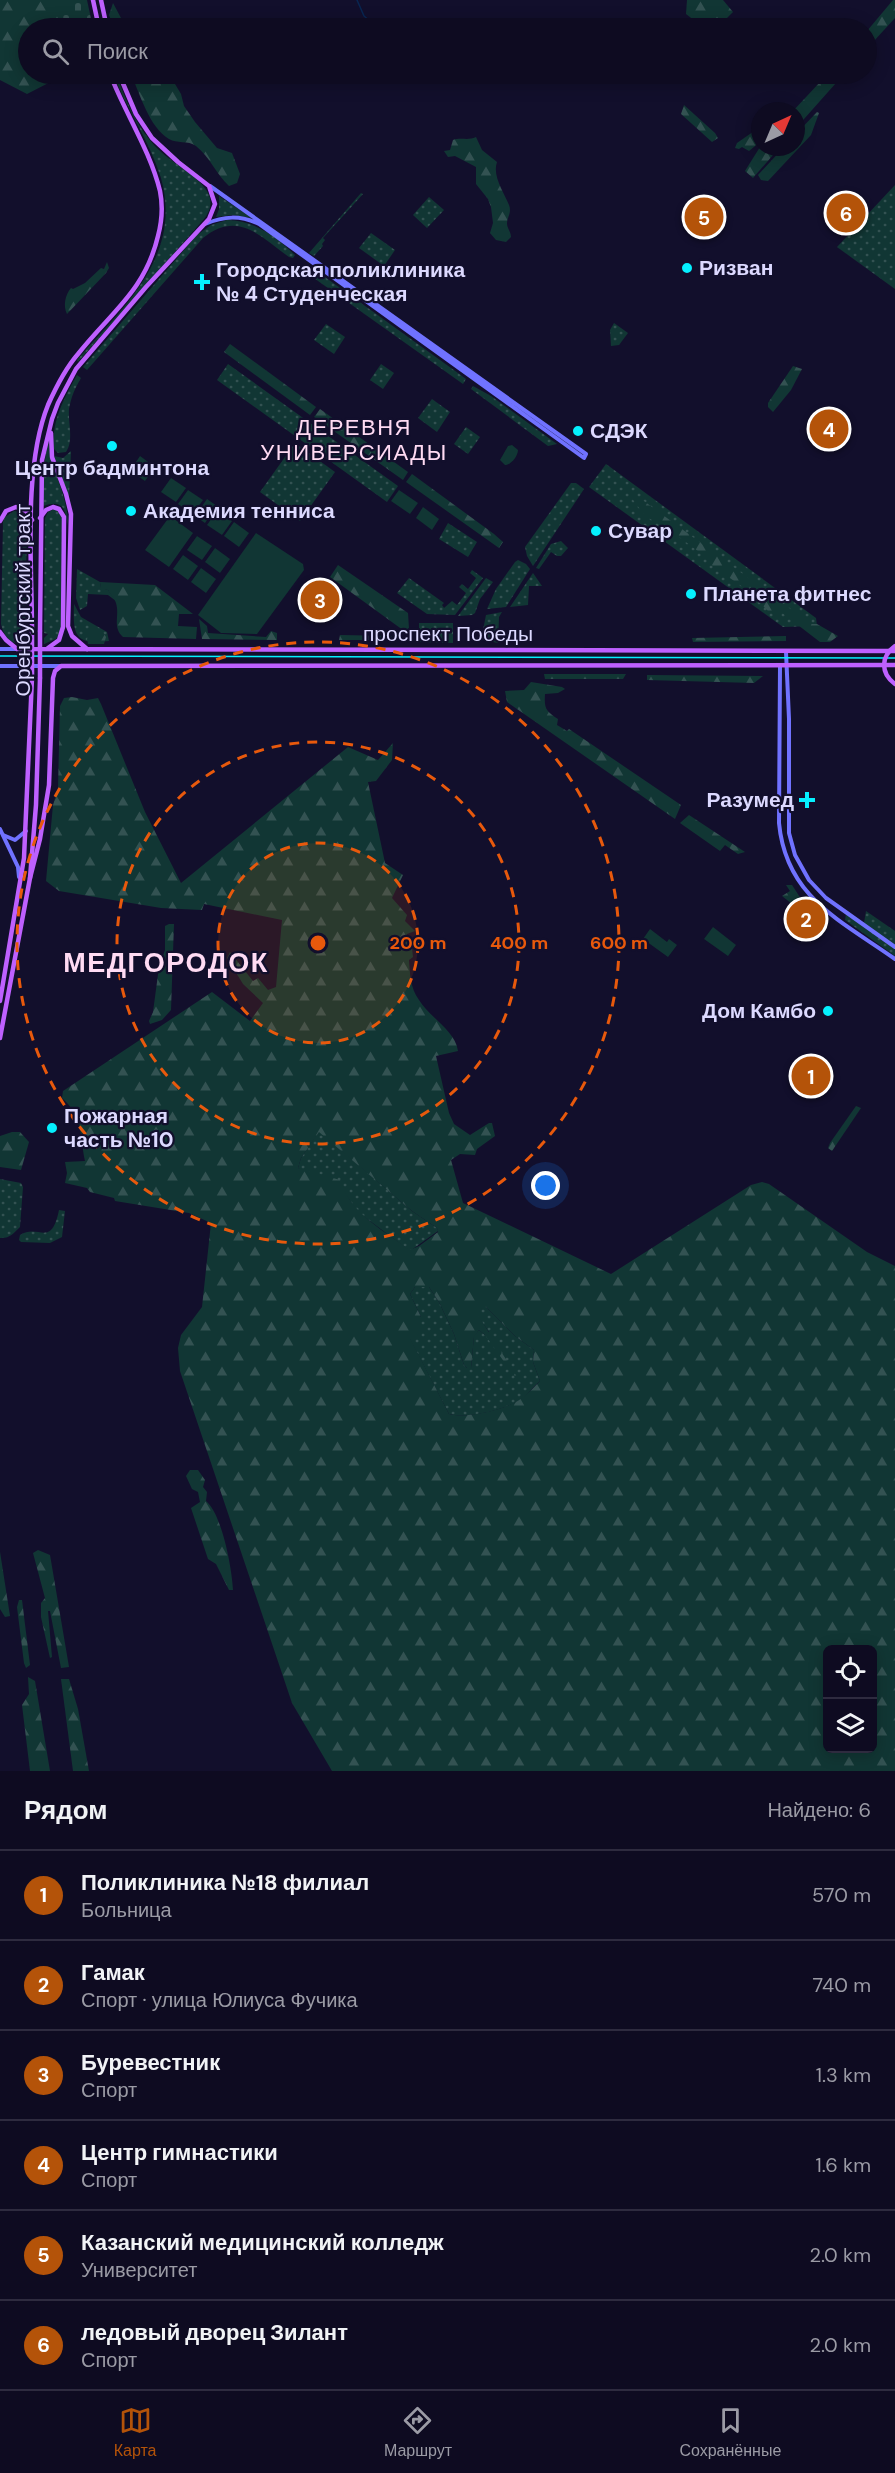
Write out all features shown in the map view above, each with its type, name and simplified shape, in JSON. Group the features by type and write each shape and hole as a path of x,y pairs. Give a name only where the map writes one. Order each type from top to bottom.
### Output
{"main road":[{"path":"93,0 97,18"},
{"path":"101,0 105,18"},
{"name":"Оренбургский тракт","path":"0,1001 20,890 26,830 32,678 33,481 38,438 48,405 70,364 141,281 151,261 161,225 162,204 156,177 114,84"},
{"path":"122,84 136,114 152,138 178,162 452,362"},
{"name":"Оренбургский тракт","path":"0,1038 30,878 36,805 40,678 42,460 51,419 76,369 212,214 214,204 209,186"},
{"path":"204,224 215,219 233,217 259,224 585,456"},
{"path":"70,364 76,369"},
{"path":"51,419 52,457 71,510 68,626 72,636 87,650"},
{"path":"0,521 9,508 20,507 29,514 33,526"},
{"path":"40,520 43,512 51,507 59,509 64,517 63,627 58,640 48,649"},
{"path":"0,632 17,649"},
{"path":"895,646 887,654 884,665 886,674 895,684"},
{"name":"проспект Победы","path":"0,650 895,651"},
{"path":"786,652 789,833 795,855 809,880 840,908 895,948"},
{"name":"проспект Победы","path":"0,666 895,665"},
{"path":"30,878 40,839 50,779 52,681 55,671 61,666"},
{"path":"780,666 781,838 788,864 799,883 818,904 895,959"},
{"path":"0,830 9,839 15,840 26,830"},
{"path":"0,830 18,867 20,890"},
{"path":"834,916 840,908"}],"green space":[{"path":"0,0 63,0 64,18 18,18 18,84 46,84 27,94 0,80"},
{"path":"62,0 87,0 91,18 63,18"},
{"path":"687,0 723,0 733,12 727,18 691,18 686,14"},
{"path":"895,0 895,18 877,38 877,19"},
{"path":"113,3 121,18 110,18"},
{"path":"118,84 120,84 128,105 145,133 159,150 204,187 210,197 210,207 204,219 78,362 77,360 130,300 144,279 156,256 164,232 166,206 161,178 151,151 125,100"},
{"path":"135,84 175,84 184,106 195,122 217,148 232,153 240,174 237,183 229,186 196,146 169,139 162,134 146,110"},
{"path":"818,84 835,84 805,118 805,102 801,102"},
{"path":"684,105 718,138 712,142 681,114"},
{"path":"817,112 819,113 811,135 805,141 805,125"},
{"path":"751,133 751,149 749,151 742,147 735,148 737,143"},
{"path":"476,137 482,150 497,162 497,178 510,208 507,224 511,237 506,242 496,240 490,233 493,223 491,207 488,199 476,184 476,167 455,156 448,157 444,151 450,150 453,140"},
{"path":"754,156 772,156 753,178 745,171"},
{"path":"776,156 791,156 768,181 761,180 758,175"},
{"path":"895,185 895,289 837,247"},
{"path":"361,193 363,194 323,238 325,240 323,246 314,256 309,253"},
{"path":"219,196 252,218 233,215 216,217 219,209"},
{"path":"429,197 444,210 427,228 413,215"},
{"path":"227,220 256,226 281,242 295,255 293,258 289,257 248,229 227,226 216,230 203,238 87,370 83,367 197,235 211,225"},
{"path":"371,233 395,250 384,266 359,248"},
{"path":"107,262 109,268 106,273 67,314 65,301 71,288 85,283 101,268 104,269"},
{"path":"318,272 466,379 463,384 311,276"},
{"path":"614,323 628,333 619,345 611,346 610,330"},
{"path":"326,324 345,337 334,354 314,340"},
{"path":"230,344 316,407 310,415 224,352"},
{"path":"228,364 398,486 387,502 217,380"},
{"path":"381,364 394,373 383,389 370,380"},
{"path":"793,366 802,369 791,390 773,412 768,407 768,403"},
{"path":"77,375 81,378 69,409 70,443 66,452 58,453 54,449 54,429 63,401"},
{"path":"473,386 491,396 557,444 548,446 471,389"},
{"path":"432,399 450,412 437,432 418,418"},
{"path":"320,409 408,472 403,480 314,417"},
{"path":"466,427 480,437 468,454 454,444"},
{"path":"48,440 52,462 65,503 68,525 62,507 55,504 43,506 43,473"},
{"path":"295,443 335,472 300,521 260,492"},
{"path":"512,445 518,450 517,455 512,462 505,465 500,460 508,446"},
{"path":"71,451 69,498 54,456 63,458"},
{"path":"140,456 155,467 145,481 130,471"},
{"path":"606,464 816,618 817,626 783,627 589,487"},
{"path":"412,474 494,534 503,542 499,548 406,482"},
{"path":"171,478 186,488 176,502 161,492"},
{"path":"571,483 576,483 584,489 533,566 525,547"},
{"path":"188,490 203,500 193,514 178,504"},
{"path":"399,490 418,503 410,514 391,501"},
{"path":"633,493 811,624 817,624 838,636 830,642 820,642 781,612 770,613 747,590 710,564 710,560 671,531 645,516 631,497"},
{"path":"207,499 217,506 205,523 195,516"},
{"path":"423,507 439,519 432,530 416,518"},
{"path":"54,509 62,518 61,631 56,639 44,644 44,638 48,634 44,633 45,518 48,512"},
{"path":"14,511 21,512 27,522 25,632 19,632 25,639 25,644 9,639 1,624 3,522 5,517"},
{"path":"217,511 232,521 222,535 207,525"},
{"path":"170,516 193,533 169,567 145,550"},
{"path":"234,522 249,533 239,547 224,536"},
{"path":"448,523 477,542 468,557 439,539"},
{"path":"256,533 303,564 304,570 257,634 221,633 198,615"},
{"path":"197,536 212,546 202,560 187,550"},
{"path":"561,541 568,548 561,556 551,552 539,569 536,568 551,544"},
{"path":"215,548 230,559 220,573 205,562"},
{"path":"183,555 198,566 188,580 173,569"},
{"path":"518,560 530,569 506,607 487,609 496,589"},
{"path":"338,565 408,613 407,633 330,577"},
{"path":"201,568 216,579 206,593 191,582"},
{"path":"77,569 100,582 101,588 108,590 116,601 108,595 88,594 87,606 80,610 76,598"},
{"path":"472,570 483,578 455,615 427,614 397,593 409,578 444,603 442,605 444,608 452,601 457,605 466,593 459,587 462,584 468,589 476,578 470,573"},
{"path":"533,573 542,586 529,586 528,605 510,607"},
{"path":"486,578 493,582 480,599 475,613 458,616"},
{"path":"100,582 155,585 193,614 179,614 178,626 197,627 196,639 123,637 117,625 115,601 108,590 101,589"},
{"path":"74,604 81,617 107,632 109,641 89,641 78,636 74,623"},
{"path":"502,612 499,617 498,643 484,640 486,615"},
{"path":"199,619 207,626 208,633 266,637 271,631 277,633 277,640 202,639"},
{"path":"419,623 453,623 453,643 419,642"},
{"path":"96,628 106,637 104,644 88,644 87,639 91,631"},
{"path":"340,635 392,636 388,640 339,640"},
{"path":"786,636 786,641 693,642 692,638"},
{"path":"544,674 626,674 623,679 545,679"},
{"path":"647,675 763,676 754,683 647,680"},
{"path":"531,682 565,689 558,693 545,694 548,712 558,719 557,725 567,731 569,729 681,805 675,819 507,702 505,691 524,690"},
{"path":"64,698 87,700 98,698 145,812 181,883 348,747 378,760 393,743 392,760 376,781 368,782 385,863 403,875 392,898 407,915 405,921 415,931 407,934 411,940 413,957 409,960 412,985 424,1006 447,1030 456,1044 458,1051 436,1056 449,1113 454,1124 470,1135 492,1123 495,1136 477,1149 475,1155 460,1154 451,1160 463,1203 611,1274 751,1185 762,1182 769,1184 867,1252 895,1266 895,1771 332,1771 292,1703 180,1371 178,1348 181,1335 202,1307 211,1223 189,1213 115,1201 114,1198 90,1192 87,1188 65,1183 67,1173 65,1162 85,1161 77,1120 74,1112 62,1098 63,1091 212,992 250,1021 263,1003 243,984 227,958 230,952 253,981 258,978 268,990 276,987 282,920 204,904 202,910 161,908 59,891 46,881 53,805 58,788 60,706","holes":["319,1132 412,1211 437,1228 438,1232 410,1250 360,1212 345,1192 340,1180 298,1168 301,1158","415,1287 429,1287 439,1302 454,1334 464,1365 468,1369 471,1368 474,1337 479,1330 517,1377 478,1315 482,1308 486,1307 515,1336 534,1350 533,1362 540,1381 525,1396 507,1406 476,1414 449,1414 410,1338 421,1331 421,1317 410,1294"]},
{"path":"689,815 745,852 738,854 725,845 720,851 680,823"},
{"path":"786,885 792,885 807,908 801,911 782,896 790,891"},
{"path":"866,911 895,931 895,945 864,923"},
{"path":"846,914 895,949 895,956 845,920"},
{"path":"174,924 171,1010 162,1020 150,1024 159,967 165,950 165,926"},
{"path":"713,927 736,945 728,956 704,939"},
{"path":"650,929 667,942 669,939 677,945 668,957 643,939"},
{"path":"856,1106 861,1108 832,1151 828,1148 830,1143"},
{"path":"319,1131 438,1231 410,1251 358,1212 344,1192 298,1168 301,1158"},
{"path":"20,1132 29,1142 21,1170 0,1167 0,1136"},
{"path":"0,1179 21,1183 23,1187 20,1227 6,1238 0,1238"},
{"path":"59,1210 65,1211 62,1237 50,1243 19,1240 20,1235 27,1232 44,1233 52,1229"},
{"path":"415,1287 429,1287 439,1302 467,1368 471,1368 474,1336 479,1330 485,1335 489,1332 477,1315 482,1307 486,1307 515,1336 534,1350 533,1362 540,1381 523,1398 508,1406 476,1414 449,1414 409,1337 421,1330 421,1317 410,1294"},
{"path":"190,1470 198,1470 205,1480 203,1487 207,1492 206,1501 217,1517 221,1529 231,1569 233,1590 229,1590 216,1564 208,1559 191,1508 200,1502 198,1492 192,1489 186,1476"},
{"path":"38,1550 50,1555 69,1667 61,1668 50,1611 48,1611 52,1657 50,1658 41,1617 41,1603 45,1598 33,1553"},
{"path":"0,1552 10,1616 5,1617 0,1609"},
{"path":"19,1600 22,1600 30,1665 26,1668 17,1607"},
{"path":"28,1677 35,1681 50,1771 30,1771 22,1705 29,1694"},
{"path":"61,1679 69,1679 78,1709 89,1771 73,1771"}],"waterway":[{"path":"357,0 366,18"}],"tram line":[{"path":"0,656 895,658"}],"place":[{"name":"ледовый дворец Зилант","path":"846,213"},
{"name":"Казанский медицинский колледж","path":"704,217"},
{"name":"Ризван","path":"687,268"},
{"name":"Городская поликлиника № 4 Студенческая","path":"202,282"},
{"name":"Центр гимнастики","path":"829,429"},
{"name":"СДЭК","path":"578,431"},
{"name":"Центр бадминтона","path":"112,446"},
{"name":"Академия тенниса","path":"131,511"},
{"name":"Сувар","path":"596,531"},
{"name":"Планета фитнес","path":"691,594"},
{"name":"Буревестник","path":"320,600"},
{"name":"Разумед","path":"807,800"},
{"name":"Гамак","path":"806,919"},
{"name":"Дом Камбо","path":"828,1011"},
{"name":"Поликлиника №18 филиал","path":"811,1076"},
{"name":"Пожарная часть №10","path":"52,1128"}],"district":[{"name":"ДЕРЕВНЯ УНИВЕРСИАДЫ","path":"354,440"},
{"name":"МЕДГОРОДОК","path":"166,963"}]}
